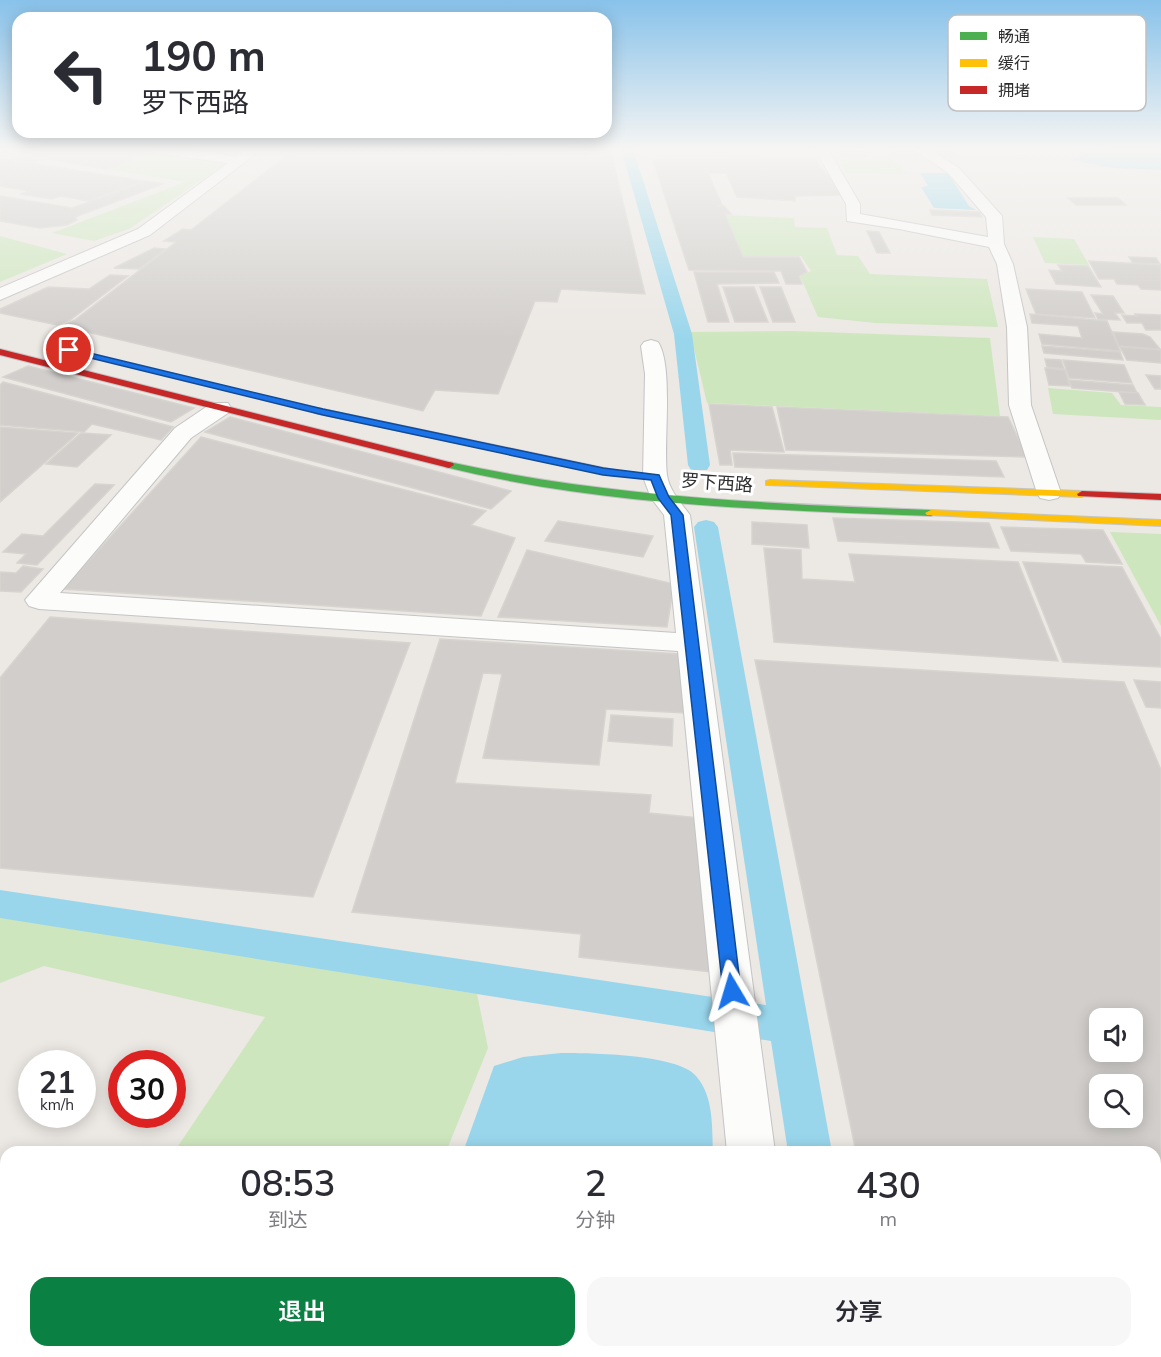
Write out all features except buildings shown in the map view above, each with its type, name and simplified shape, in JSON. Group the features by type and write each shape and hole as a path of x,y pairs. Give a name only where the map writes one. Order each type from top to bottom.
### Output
{"main road":[{"name":"罗下西路","path":"0,352 481,473 606,494 660,482 826,508 1161,523"},
{"path":"300,406 603,472 624,474"},
{"name":"罗下西路","path":"750,482 1161,497"}],"street":[{"path":"0,295 144,232 171,212"},
{"path":"852,212 852,218 899,224 996,244"},
{"path":"991,212 994,216 996,244 1005,264 1017,327 1020,405 1049,493"},
{"path":"651,346 655,374 660,482 677,515 750,1146"},
{"path":"220,408 183,433 39,600 692,644"}],"green space":[{"path":"106,212 154,212 129,229 94,241 52,233"},
{"path":"726,215 794,218 795,227 827,228 837,255 858,256 870,274 987,279 998,327 876,323 818,317 800,276 811,271 801,256 743,257"},
{"path":"0,236 67,254 0,282"},
{"path":"1033,237 1074,239 1089,265 1045,263"},
{"path":"794,331 990,338 1000,416 707,403 690,332"},
{"path":"1048,388 1112,393 1121,405 1161,407 1161,420 1053,414"},
{"path":"1110,532 1161,534 1161,626"},
{"path":"0,916 477,994 488,1048 448,1146 178,1146 265,1017 44,966 0,983"}],"water":[{"path":"561,1053 633,1056 671,1063 686,1069 696,1076 706,1093 711,1112 713,1146 465,1146 494,1066 523,1057"}],"waterway":[{"path":"646,212 683,334 699,465"},
{"path":"706,527 809,1146"},
{"path":"0,904 789,1026"}],"traffic: fast":[{"path":"449,465 508,478 628,496 749,505 931,513"}],"traffic: slow":[{"path":"770,483 1082,494"},
{"path":"931,513 1161,523"}],"traffic: jam":[{"path":"0,352 449,465"},
{"path":"318,411 614,473"},
{"path":"1082,494 1161,497"}],"route":[{"path":"69,350 323,412 603,472 655,477 664,498 677,515 732,991"}]}
